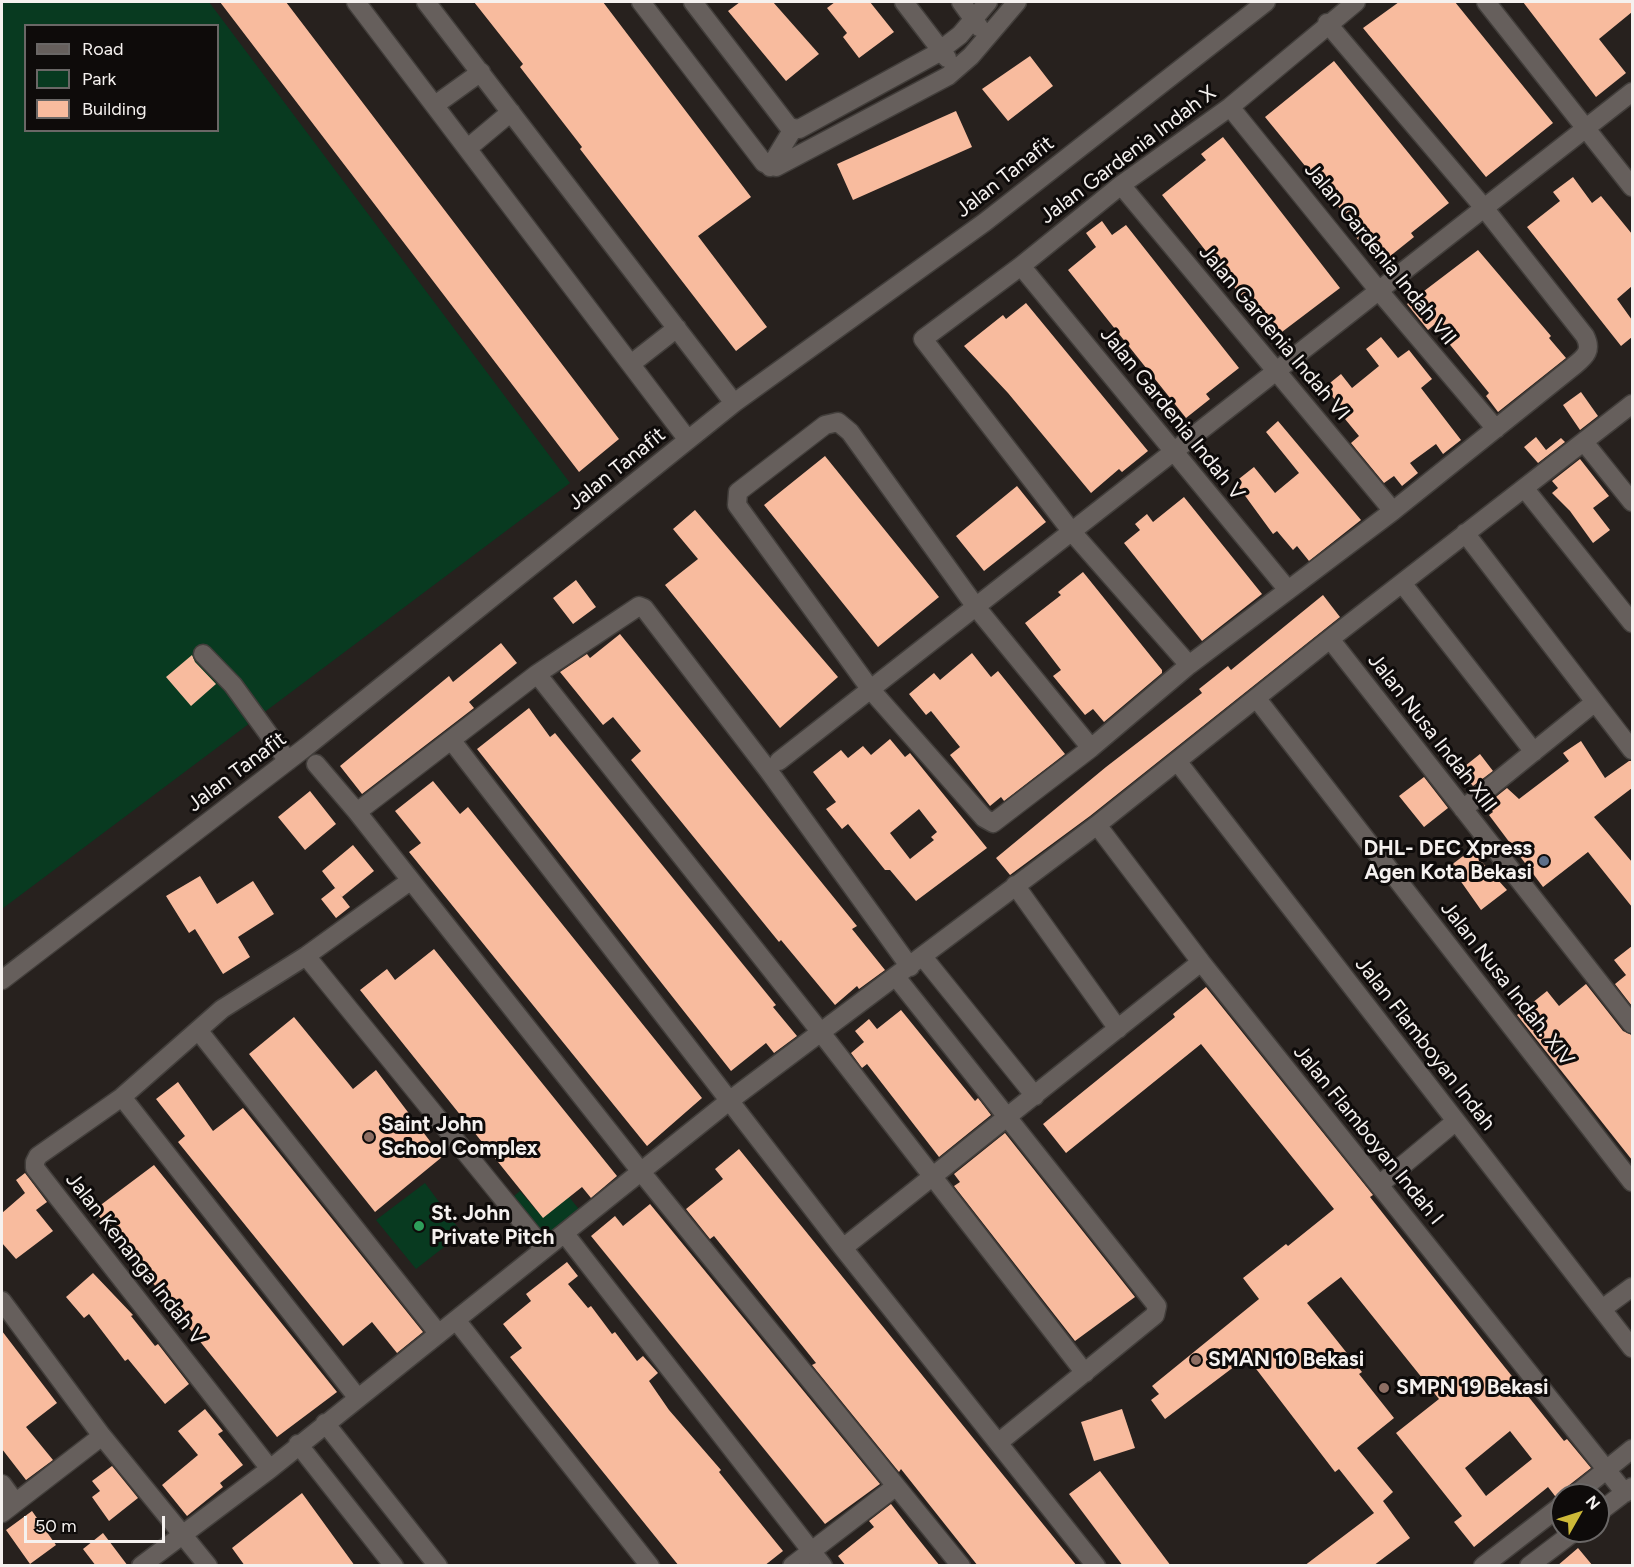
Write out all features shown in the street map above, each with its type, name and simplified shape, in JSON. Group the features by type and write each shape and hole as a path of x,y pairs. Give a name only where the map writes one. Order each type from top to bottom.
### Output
{"street":[{"path":"356,2 688,440"},
{"path":"426,2 734,403"},
{"path":"641,2 764,163 770,167 776,167 955,69 1017,2"},
{"path":"693,2 789,127 793,129 799,129 941,50 960,35 988,2"},
{"path":"904,2 955,69"},
{"path":"961,2 986,37"},
{"name":"Jalan Tanafit","path":"2,980 288,761 734,403 985,222 1266,2"},
{"name":"Jalan Gardenia Indah X","path":"1072,532 923,339 1021,266 1121,185 1230,107 1356,2"},
{"path":"1486,2 1632,186"},
{"path":"1091,748 976,607 850,432 838,422 825,425 738,492 737,504 871,690 984,818 993,823 1091,748 1189,665 1393,511 1588,353 1590,348 1586,336 1485,209 1328,23"},
{"path":"435,105 481,72"},
{"path":"778,761 1632,92"},
{"name":"Jalan Gardenia Indah VII","path":"1230,107 1379,291 1496,429"},
{"path":"468,148 511,112"},
{"path":"770,167 793,129"},
{"name":"Jalan Gardenia Indah VI","path":"1121,185 1393,511"},
{"name":"Jalan Gardenia Indah V","path":"1021,266 1288,590"},
{"path":"631,364 677,328"},
{"path":"141,1566 270,1468 642,1173 729,1101 910,967 1015,885 1180,765 1330,639 1632,404"},
{"path":"1584,442 1632,502"},
{"path":"1525,489 1632,623"},
{"path":"1072,532 1189,665"},
{"path":"1465,533 1632,750"},
{"path":"1402,583 1534,752"},
{"path":"357,812 537,674 634,608 644,608 768,770 910,967 1009,1118 1157,1306 1155,1315 998,1443"},
{"name":"Jalan Nusa Indah XIII","path":"1330,639 1632,1024"},
{"path":"203,654 233,686 288,761"},
{"path":"537,674 1085,1373"},
{"name":"Jalan Nusa Indah. XIV","path":"1257,699 1632,1182"},
{"path":"1463,809 1595,702"},
{"path":"452,741 843,1248 1096,1566"},
{"path":"316,764 357,812 642,1173 961,1566"},
{"name":"Jalan Flamboyan Indah","path":"1180,765 1632,1348"},
{"name":"Jalan Flamboyan Indah I","path":"1097,825 1201,962 1628,1496"},
{"path":"357,1397 122,1097 222,1009 306,956 410,881"},
{"path":"1015,885 1118,1029"},
{"path":"306,956 544,1249"},
{"path":"843,1248 1009,1118 1201,962"},
{"path":"910,967 1035,1096"},
{"path":"198,1030 438,1333"},
{"name":"Jalan Kenanga Indah V","path":"122,1097 38,1156 35,1168 270,1468"},
{"path":"1379,1185 1456,1121"},
{"path":"565,1234 823,1566"},
{"path":"1602,1309 1632,1287"},
{"path":"2,1301 102,1436 208,1566"},
{"path":"456,1320 650,1566"},
{"path":"326,1423 438,1566"},
{"path":"2,1484 8,1507 102,1436"},
{"path":"298,1444 394,1566"},
{"path":"1590,1483 1632,1449"},
{"path":"792,1566 895,1487"},
{"path":"1610,1506 1628,1496"},
{"path":"1483,1566 1550,1514"},
{"path":"1529,1566 1559,1543"}],"green space":[{"path":"2,2 209,2 570,483 2,909"},
{"name":"St. John Private Pitch","path":"425,1183 462,1233 416,1269 376,1220"},
{"path":"520,1191 538,1212 564,1191 583,1214 544,1245 508,1201"}],"building":[{"path":"220,2 286,2 619,439 579,472"},
{"path":"474,2 603,2 751,197 698,236 767,327 736,351 580,149 582,147 520,67 523,64"},
{"path":"740,2 773,2 819,54 786,81 728,11"},
{"path":"835,2 870,2 894,32 859,58 843,37 847,33 827,8"},
{"path":"1399,2 1455,2 1553,123 1486,177 1363,28"},
{"path":"1523,2 1632,2 1632,12 1599,39 1626,73 1596,97"},
{"path":"1030,56 1053,86 1008,121 982,89"},
{"path":"1334,61 1449,203 1411,233 1414,237 1379,265 1356,237 1360,233 1265,117"},
{"path":"956,111 972,147 853,200 837,164"},
{"path":"1223,137 1340,288 1274,338 1162,195 1206,160 1201,154"},
{"path":"1573,177 1592,203 1601,196 1632,234 1632,286 1617,299 1632,320 1632,337 1621,346 1527,227 1560,201 1553,192"},
{"path":"1102,221 1112,235 1126,225 1239,368 1206,394 1210,399 1186,418 1068,270 1096,247 1086,233"},
{"path":"1478,250 1551,336 1549,338 1566,358 1498,412 1486,396 1489,393 1434,325 1428,330 1407,304"},
{"path":"1026,303 1148,451 1122,472 1119,469 1091,493 1008,393 964,346 1003,315 1006,319"},
{"path":"1381,337 1398,358 1409,350 1432,379 1421,388 1461,440 1443,454 1436,444 1410,463 1418,473 1402,486 1394,476 1384,483 1351,443 1359,436 1336,408 1339,405 1325,387 1341,374 1352,388 1379,366 1366,349"},
{"path":"1581,392 1598,416 1580,430 1563,405"},
{"path":"1278,421 1361,520 1309,561 1297,546 1293,550 1277,531 1273,534 1235,482 1254,467 1275,493 1299,473 1266,432"},
{"path":"1536,437 1546,450 1561,438 1565,442 1538,463 1524,447"},
{"path":"825,456 939,597 878,647 764,505"},
{"path":"1580,459 1609,496 1593,508 1610,530 1593,543 1570,511 1552,493 1558,488 1552,481"},
{"path":"1017,486 1046,522 984,571 956,536"},
{"path":"1184,497 1262,594 1202,641 1124,543 1140,530 1135,524 1147,514 1153,522"},
{"path":"695,510 838,677 780,728 665,585 698,559 673,529"},
{"path":"1083,572 1162,670 1162,673 1104,722 1093,709 1085,715 1053,676 1061,670 1025,623 1061,595 1058,592"},
{"path":"576,580 596,607 573,624 553,598"},
{"path":"1323,595 1340,617 1090,816 1010,875 996,858 1106,767 1202,693 1199,689 1228,666 1231,670"},
{"path":"620,634 857,926 852,929 885,970 859,989 857,986 835,1005 781,940 779,942 631,760 641,751 613,717 603,725 560,672 587,654 590,658"},
{"path":"501,643 517,663 469,702 474,708 362,794 340,766 449,676 453,682"},
{"path":"972,653 991,677 998,671 1065,754 1004,801 1001,797 990,806 950,755 960,747 931,711 926,715 909,694 934,673 940,680"},
{"path":"192,655 195,662 216,684 191,706 166,677"},
{"path":"529,708 550,737 555,733 776,1005 773,1007 797,1036 774,1053 766,1043 731,1071 477,749"},
{"path":"890,739 905,757 910,753 987,848 916,901 890,870 885,870 848,824 842,829 826,809 836,802 813,772 841,750 848,758 863,746 871,755","holes":["919,809 937,832 931,837 934,840 910,859 890,833"]},
{"path":"1581,741 1605,778 1632,761 1632,788 1594,817 1632,862 1632,907 1588,852 1543,887 1489,815 1493,812 1487,804 1507,788 1519,799 1569,761 1563,753"},
{"path":"1480,754 1493,771 1473,786 1460,770"},
{"path":"1424,777 1448,808 1424,827 1399,796"},
{"path":"433,781 460,814 468,807 702,1098 647,1146 409,852 421,843 395,811"},
{"path":"310,791 336,824 305,850 278,817"},
{"path":"353,845 374,871 342,897 322,871"},
{"path":"1471,850 1507,890 1481,910 1450,866"},
{"path":"200,876 217,904 253,881 274,914 238,937 250,957 223,974 195,929 189,933 166,896"},
{"path":"335,888 350,907 336,918 321,899"},
{"path":"1632,946 1632,1006 1615,984 1626,975 1614,960"},
{"path":"434,949 617,1176 591,1198 582,1187 543,1218 360,990 387,969 395,980"},
{"path":"1586,984 1623,1031 1632,1035 1632,1160 1517,1015 1547,991 1559,1006"},
{"path":"1206,987 1373,1195 1370,1197 1495,1355 1564,1441 1567,1439 1591,1468 1572,1483 1550,1483 1550,1490 1548,1487 1474,1547 1454,1522 1462,1516 1396,1433 1439,1399 1341,1277 1307,1303 1362,1372 1359,1374 1394,1418 1357,1448 1393,1492 1383,1501 1410,1538 1373,1566 1304,1566 1374,1513 1339,1469 1335,1472 1247,1357 1165,1419 1151,1400 1159,1394 1152,1386 1259,1299 1243,1278 1334,1209 1201,1044 1066,1153 1043,1124 1175,1017 1173,1014","holes":["1510,1431 1532,1459 1486,1496 1465,1468"]},
{"path":"901,1010 975,1101 978,1098 991,1115 939,1157 867,1064 862,1068 851,1053 864,1042 855,1031 869,1019 877,1029"},
{"path":"294,1017 353,1089 376,1070 442,1157 375,1212 249,1054"},
{"path":"178,1082 213,1131 243,1108 423,1332 397,1353 372,1322 343,1346 178,1142 185,1136 156,1099"},
{"path":"1005,1133 1135,1297 1075,1341 954,1186 960,1182 954,1174"},
{"path":"739,1149 1077,1566 978,1566 901,1469 899,1472 812,1365 816,1363 714,1236 710,1239 686,1209 723,1179 715,1169"},
{"path":"154,1165 337,1392 277,1437 94,1210"},
{"path":"25,1173 47,1202 36,1210 53,1231 16,1259 2,1243 2,1213 25,1193 16,1180"},
{"path":"650,1204 880,1484 825,1524 591,1236 615,1216 623,1226"},
{"path":"567,1262 578,1276 568,1284 588,1308 591,1306 612,1334 615,1332 637,1361 643,1356 658,1373 649,1381 669,1410 721,1470 719,1472 783,1551 764,1566 679,1566 510,1357 522,1348 503,1324 531,1301 526,1294"},
{"path":"93,1273 133,1315 131,1316 155,1346 158,1344 189,1384 165,1404 128,1359 125,1361 89,1314 84,1318 66,1297"},
{"path":"2,1331 57,1403 26,1427 53,1460 26,1480 2,1449"},
{"path":"205,1409 223,1431 218,1434 243,1465 220,1483 223,1487 187,1516 162,1485 198,1455 178,1431"},
{"path":"1122,1409 1135,1448 1094,1461 1081,1422"},
{"path":"112,1466 138,1498 109,1521 92,1497 100,1491 92,1481"},
{"path":"1100,1471 1171,1566 1123,1566 1069,1494"},
{"path":"302,1493 355,1566 245,1566 232,1548"},
{"path":"891,1504 940,1566 846,1566 838,1556 874,1527 869,1521"},
{"path":"32,1511 56,1545 30,1564 6,1530"},
{"path":"103,1533 128,1566 96,1566 83,1549"},
{"path":"1578,1548 1593,1566 1557,1566"}],"place":[{"name":"DHL- DEC Xpress Agen Kota Bekasi","path":"1544,861"},
{"name":"Saint John School Complex","path":"369,1137"},
{"name":"St. John Private Pitch","path":"419,1226"},
{"name":"SMAN 10 Bekasi","path":"1196,1360"},
{"name":"SMPN 19 Bekasi","path":"1384,1388"}]}
